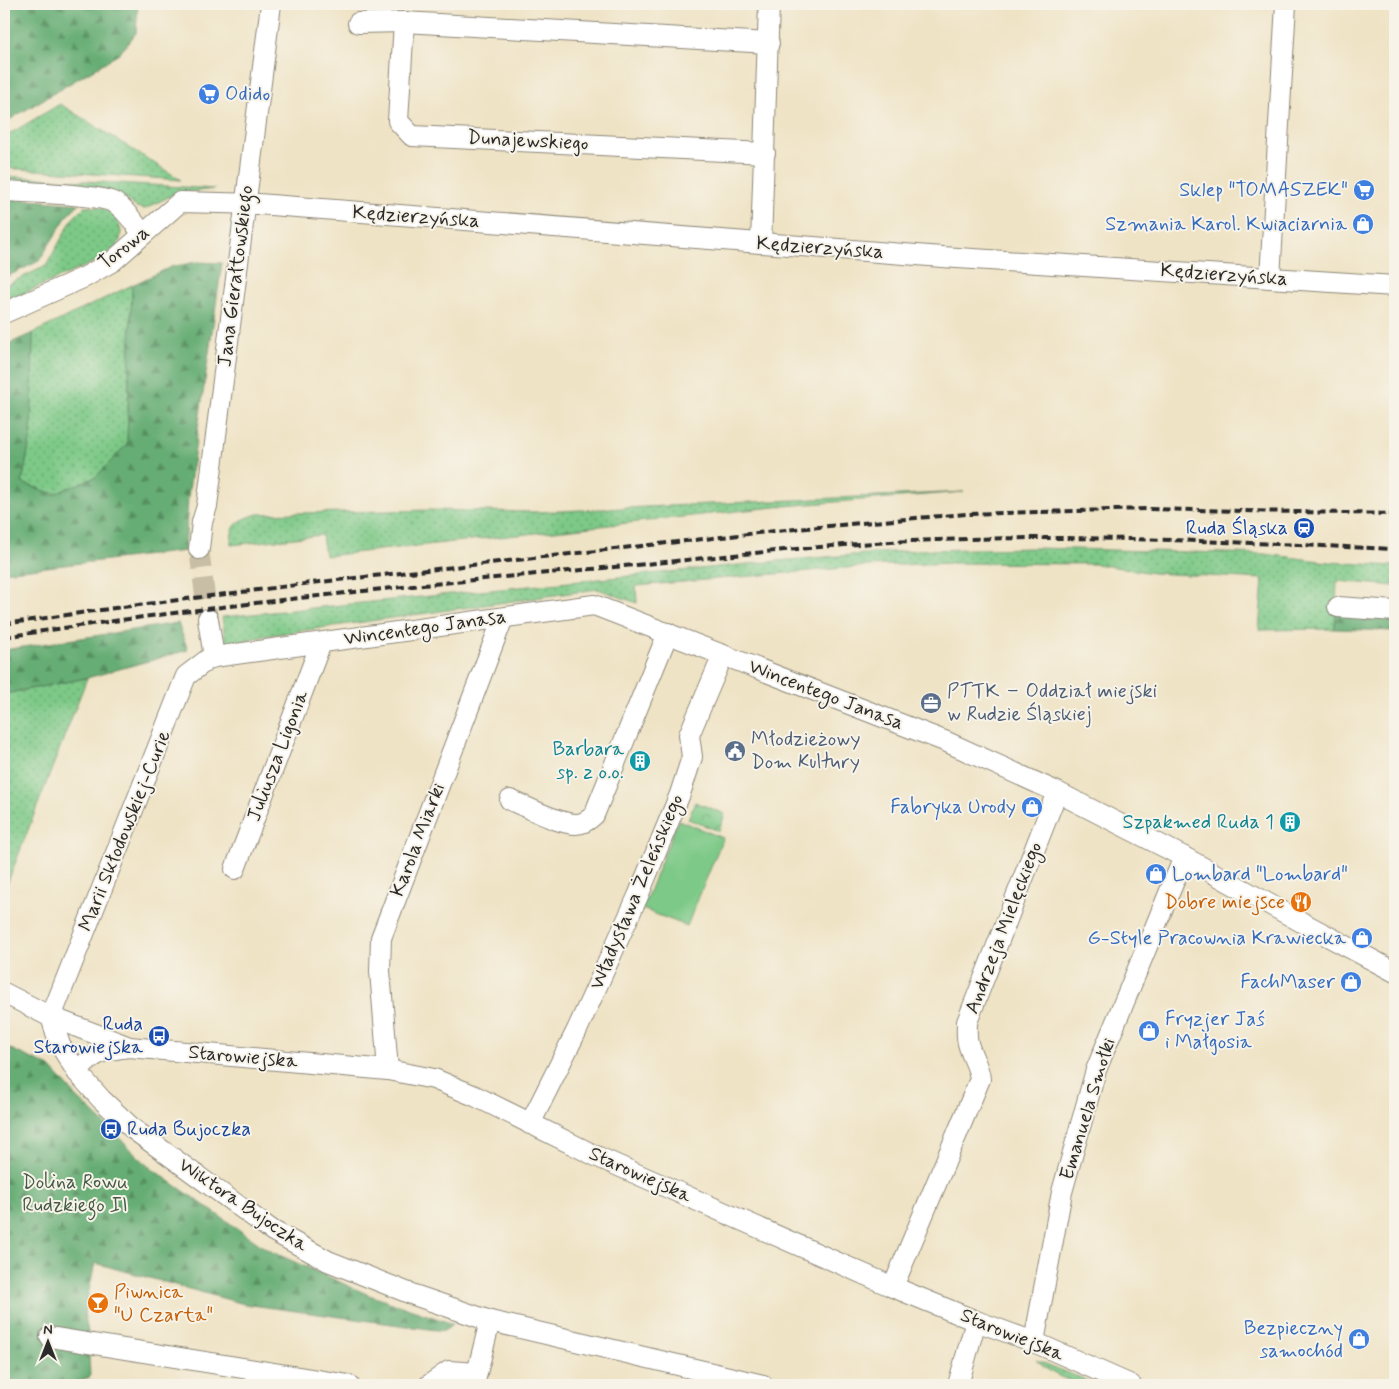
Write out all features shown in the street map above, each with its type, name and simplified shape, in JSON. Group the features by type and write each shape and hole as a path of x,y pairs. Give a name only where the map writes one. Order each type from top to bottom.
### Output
{"street":[{"name":"Jana Gierałtowskiego","path":"199,549 202,522 207,506 271,4"},
{"path":"761,243 769,4"},
{"path":"1270,278 1286,4"},
{"path":"358,23 404,22 769,43"},
{"name":"Dunajewskiego","path":"404,22 398,121 412,136 764,153"},
{"path":"4,191 88,197 114,202 130,217 143,234"},
{"name":"Torowa","path":"4,313 85,277 113,261 180,202 245,204"},
{"name":"Kędzierzyńska","path":"245,204 942,257 1395,286"},
{"name":"Wincentego Janasa","path":"214,657 594,605 947,742 1057,792 1184,857 1395,972"},
{"path":"1338,607 1395,611"},
{"name":"Karola Miarki","path":"388,1070 380,971 381,938 503,618"},
{"path":"208,619 214,657"},
{"path":"510,800 565,822 578,824 594,816 668,634"},
{"name":"Juliusza Ligonia","path":"235,869 321,643"},
{"name":"Władysława Żeleńskiego","path":"530,1124 577,1030 638,896 680,794 692,757 689,735 723,655"},
{"name":"Marii Skłodowskiej-Curie","path":"51,1017 186,676 214,657"},
{"name":"Andrzeja Mielęckiego","path":"893,1287 980,1079 979,1070 974,1062 968,1042 967,1022 1057,792"},
{"name":"Emanuela Smołki","path":"1034,1342 1062,1192 1096,1070 1184,857"},
{"name":"Starowiejska","path":"4,993 51,1017 128,1047"},
{"name":"Wiktora Bujoczka","path":"51,1017 60,1045 77,1072 101,1099 133,1129 273,1231 328,1261 414,1295 490,1321 763,1385"},
{"name":"Starowiejska","path":"77,1072 84,1064 103,1050 128,1047 388,1070 434,1079 475,1096 596,1156 893,1287 976,1321 1034,1342 1131,1385"},
{"path":"429,1385 449,1371 476,1379 490,1321"},
{"path":"958,1385 976,1321"},
{"path":"50,1337 349,1385"}],"green space":[{"path":"4,4 138,4 136,33 119,54 4,123"},
{"path":"60,104 181,180 4,168 4,137"},
{"path":"4,176 215,189 174,194 145,209 136,207 113,191 90,187 4,182"},
{"path":"4,198 79,204 67,216 39,261 4,278"},
{"path":"85,206 103,208 116,216 121,231 117,246 99,260 4,302 4,286 46,266 73,218"},
{"path":"196,262 222,263 188,497 185,551 4,572 4,346 33,333 31,435 22,483 54,494 96,477 127,444 132,285 171,267"},
{"path":"132,285 127,444 96,477 54,494 22,483 31,435 33,333"},
{"path":"964,492 784,506 325,556 322,535 231,545 234,527 240,521 257,514 431,510 539,512"},
{"path":"1036,548 1265,554 1328,562 1395,566 1395,586 1337,581 1335,629 1259,630 1263,579 1153,573 1096,564 954,563 868,566 636,586 637,603 598,589 271,635 226,644 222,617 788,560 917,550"},
{"path":"1336,611 1395,617 1395,631 1335,629"},
{"path":"178,623 188,650 87,678 4,694 4,650"},
{"path":"87,678 4,892 4,694"},
{"path":"695,802 725,814 719,831 688,819"},
{"path":"678,820 723,838 687,926 642,909"},
{"name":"Dolina Rowu Rudzkiego II","path":"4,1046 50,1067 76,1096 148,1166 268,1250 369,1295 453,1324 444,1331 244,1304 95,1263 84,1313 88,1332 90,1377 69,1385 4,1385"},
{"path":"1036,1360 1098,1385 1089,1385 1064,1378 1049,1371"}],"tunnel":[{"path":"199,549 208,619"}],"railway":[{"path":"4,624 320,582 775,531 966,514 1148,509 1395,514"},
{"path":"4,637 153,616 303,598 855,544 996,538 1053,538 1167,540 1395,549"}],"place":[{"name":"Odido","path":"209,94"},
{"name":"Sklep \"TOMASZEK\"","path":"1364,190"},
{"name":"Szmania Karol. Kwiaciarnia","path":"1363,224"},
{"name":"Ruda Śląska","path":"1304,528"},
{"name":"PTTK – Oddział miejski w Rudzie Śląskiej","path":"931,703"},
{"name":"Młodzieżowy Dom Kultury","path":"735,751"},
{"name":"Barbara sp. z o.o.","path":"640,761"},
{"name":"Fabryka Urody","path":"1032,807"},
{"name":"Szpakmed Ruda 1","path":"1290,822"},
{"name":"Lombard \"Lombard\"","path":"1156,874"},
{"name":"Dobre miejsce","path":"1301,902"},
{"name":"G-Style Pracownia Krawiecka","path":"1362,938"},
{"name":"FachMaser","path":"1351,982"},
{"name":"Fryzjer Jaś i Małgosia","path":"1149,1031"},
{"name":"Ruda Starowiejska","path":"159,1036"},
{"name":"Ruda Bujoczka","path":"111,1129"},
{"name":"Piwnica \"U Czarta\"","path":"98,1303"},
{"name":"Bezpieczny samochód","path":"1359,1339"}]}
